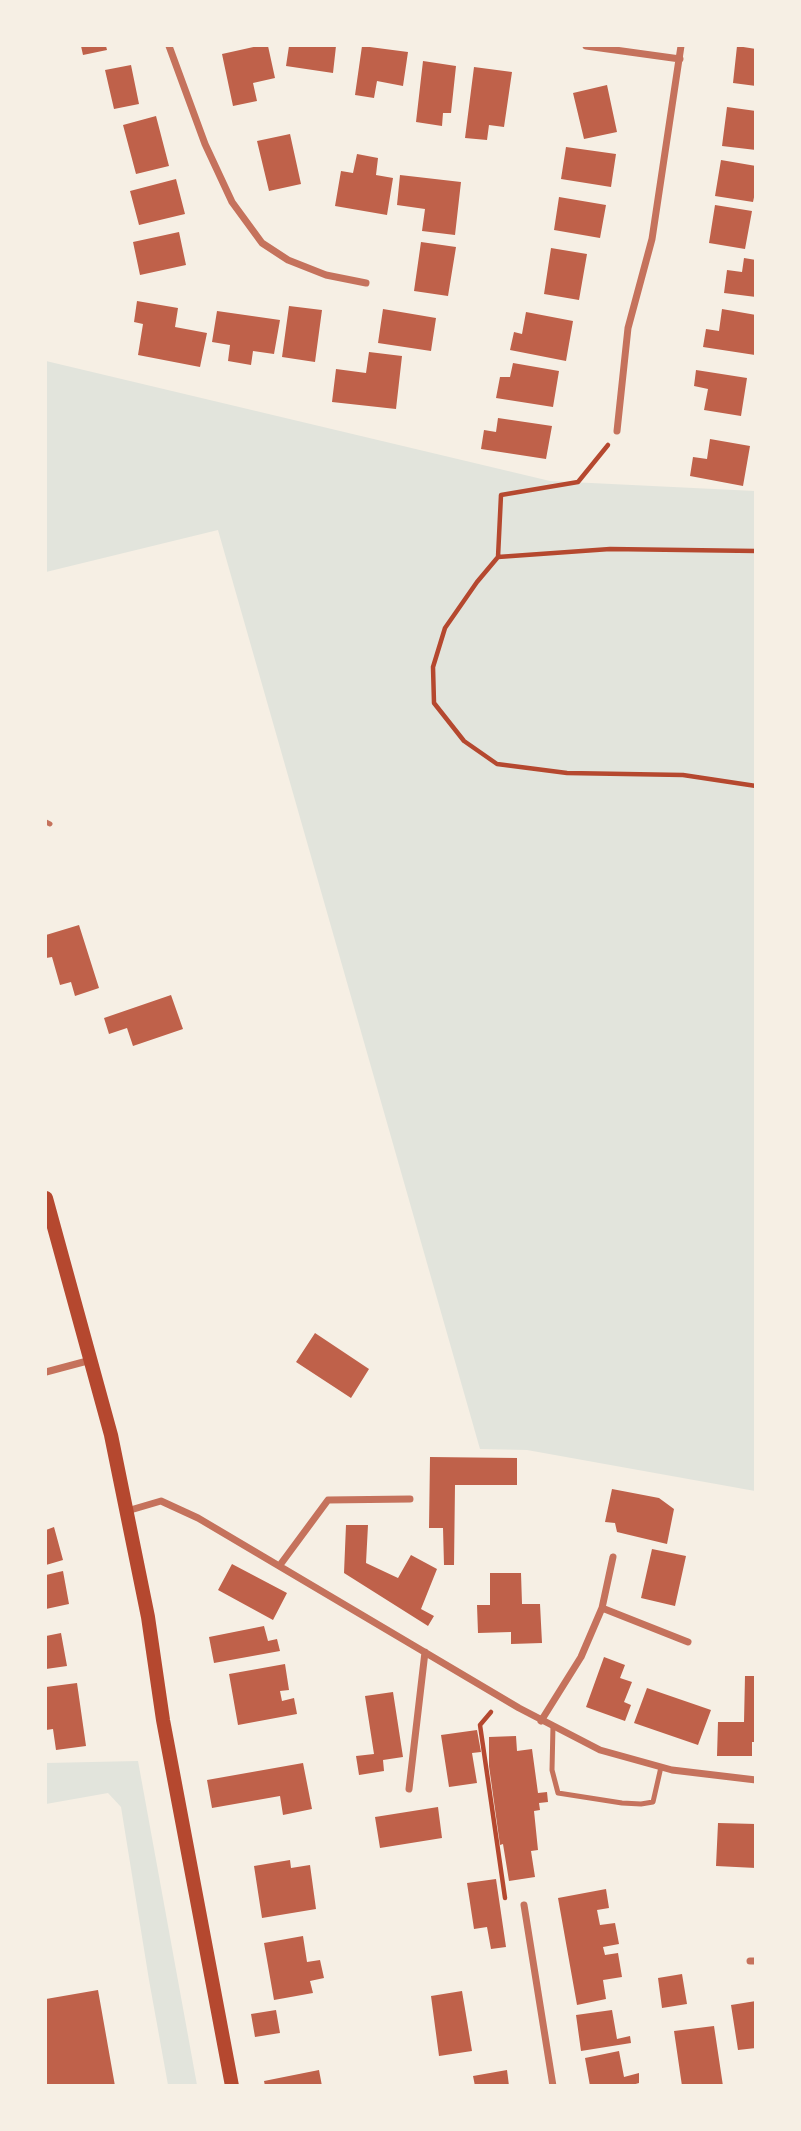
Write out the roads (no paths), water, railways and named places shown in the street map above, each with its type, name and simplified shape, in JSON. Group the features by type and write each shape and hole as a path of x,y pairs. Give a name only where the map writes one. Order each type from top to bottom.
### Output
{"main road":[{"path":"46,1198 111,1435 148,1617 163,1720 232,2085"}],"street":[{"path":"169,46 205,144 232,202 262,243 288,260 326,275 366,283"},
{"path":"586,46 680,59"},
{"path":"617,431 628,328 652,239 681,46"},
{"path":"46,1372 91,1360"},
{"path":"280,1565 328,1500 410,1499"},
{"path":"126,1511 160,1502 198,1518 541,1721 600,1750 661,1767 755,1780"},
{"path":"541,1721 581,1657 602,1608 614,1557"},
{"path":"602,1608 688,1642"},
{"path":"409,1789 425,1652"},
{"path":"524,1905 553,2085"}],"lane":[{"path":"553,1726 552,1770 558,1793 622,1803 653,1802 661,1767"}]}
